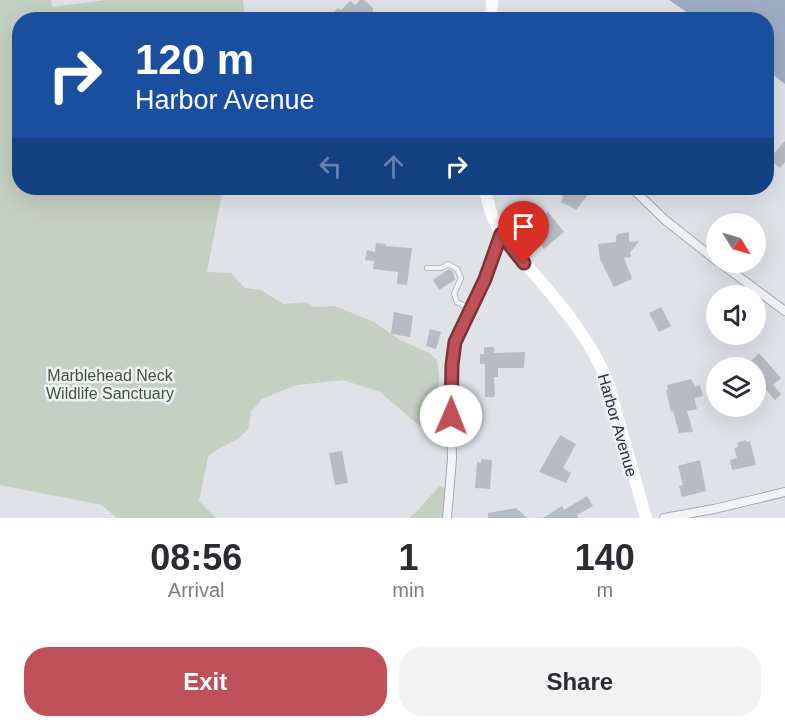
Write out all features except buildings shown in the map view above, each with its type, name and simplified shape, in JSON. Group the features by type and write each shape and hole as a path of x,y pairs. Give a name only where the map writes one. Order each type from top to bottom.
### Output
{"main road":[{"name":"Harbor Avenue","path":"486,195 492,216 501,234 579,329 601,366 608,383 646,518"}],"street":[{"path":"639,195 665,220 706,252"},
{"path":"447,518 452,459 453,353 460,330 485,279 501,234"},
{"path":"733,273 785,311"},
{"path":"664,518 785,492"}],"lane":[{"path":"427,268 441,268 448,264 457,269 460,278 454,294 457,302 470,309"}],"green space":[{"name":"Marblehead Neck Wildlife Sanctuary","path":"0,0 51,0 52,7 106,0 243,0 244,12 12,12 12,195 222,195 207,272 231,273 245,288 261,290 283,304 306,302 314,307 335,306 374,322 400,340 429,353 437,360 438,408 448,416 447,438 443,440 416,423 380,392 343,380 297,385 262,399 251,412 248,429 238,439 208,457 199,501 216,518 117,518 102,505 0,485"},
{"path":"440,486 446,488 450,498 442,518 409,518 417,511"}],"water":[{"path":"669,0 785,0 785,84 774,75 774,12 687,12"}],"route":[{"path":"451,416 455,342 485,279 501,234 524,263"}]}
